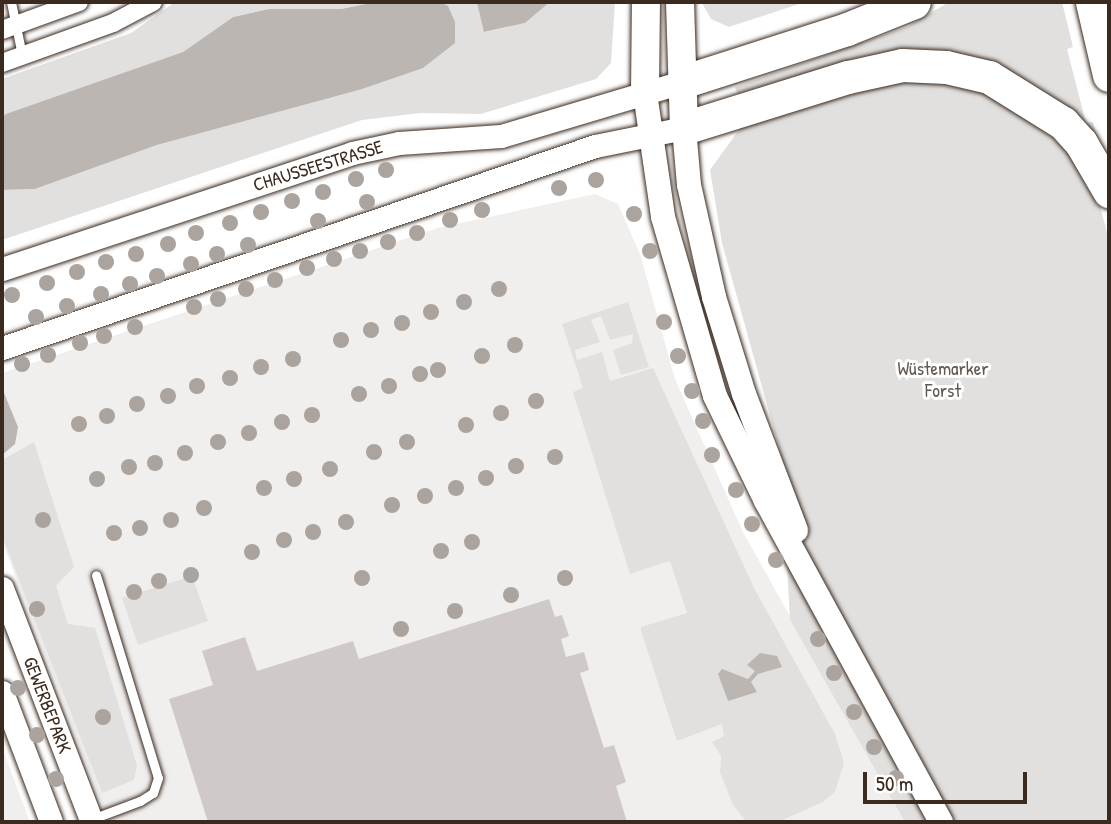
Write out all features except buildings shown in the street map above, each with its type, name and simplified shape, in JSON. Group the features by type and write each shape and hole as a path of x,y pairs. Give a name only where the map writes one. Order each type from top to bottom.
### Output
{"highway":[{"path":"682,82 846,29 914,2"},
{"path":"1092,2 1109,75"},
{"path":"684,128 848,77 902,65 946,67 989,77 1063,123 1081,143 1109,191"}],"main road":[{"path":"646,2 645,93 663,217 704,366 741,453 815,585 941,822"},
{"path":"680,2 684,128 689,185 714,297 744,394 815,585"}],"street":[{"path":"9,28 79,2"},
{"path":"2,63 113,23 153,2"},
{"name":"CHAUSSEESTRASSE","path":"2,269 352,153 400,143 501,136 682,82"},
{"path":"2,348 596,146 684,128"},
{"name":"GEWERBEPARK","path":"2,588 6,614 88,821"},
{"name":"GEWERBEPARK","path":"2,692 51,822"}],"lane":[{"path":"11,2 9,28 22,55"},
{"path":"88,821 140,801 153,793 158,779 96,575"}],"shaded area":[{"path":"376,2 440,2 448,6 455,22 455,43 423,68 359,90 157,145 35,189 2,190 2,117 6,114 183,52 233,17 269,9 341,9"},
{"path":"550,2 525,23 484,32 477,3"},
{"path":"595,194 618,204 640,254 675,379 743,532 905,822 109,822 2,541 2,373 438,228"},
{"path":"2,388 18,427 15,444 2,455"},
{"path":"760,653 777,656 782,667 758,674 751,682 757,692 728,701 718,674 722,669 748,679 755,671 747,665"},
{"path":"2,747 30,822 2,822"}],"green space":[{"path":"175,2 376,2 341,9 269,9 233,17 183,52 2,117 2,79 131,33"},
{"path":"440,2 477,2 485,32 525,23 550,2 615,2 611,63 596,79 481,114 420,113 362,120 2,240 2,190 35,189 157,145 359,90 448,7"},
{"path":"805,2 729,27 711,19 702,3"},
{"path":"949,2 1062,2 1073,47 1067,49 1086,123 1093,122 1097,136 1092,138 994,69 740,101 735,87 907,27"},
{"name":"Wüstemarker Forst","path":"899,80 974,85 1061,140 1099,202 1109,240 1109,822 905,822 790,620 781,455 722,243 710,170 741,127"},
{"path":"628,302 649,367 621,375 613,350 632,343 633,334 610,340 601,316 591,320 600,342 575,350 577,360 602,352 610,381 653,368 755,590 835,734 844,763 835,792 823,802 778,822 747,822 733,805 720,772 721,756 712,742 724,736 722,724 677,741 641,631 641,627 687,613 670,561 630,574 573,392 583,388 562,324"},
{"path":"34,442 74,567 56,586 68,624 95,628 137,765 134,780 102,793 2,536 2,460"},
{"path":"192,576 208,621 138,645 122,598"}]}
